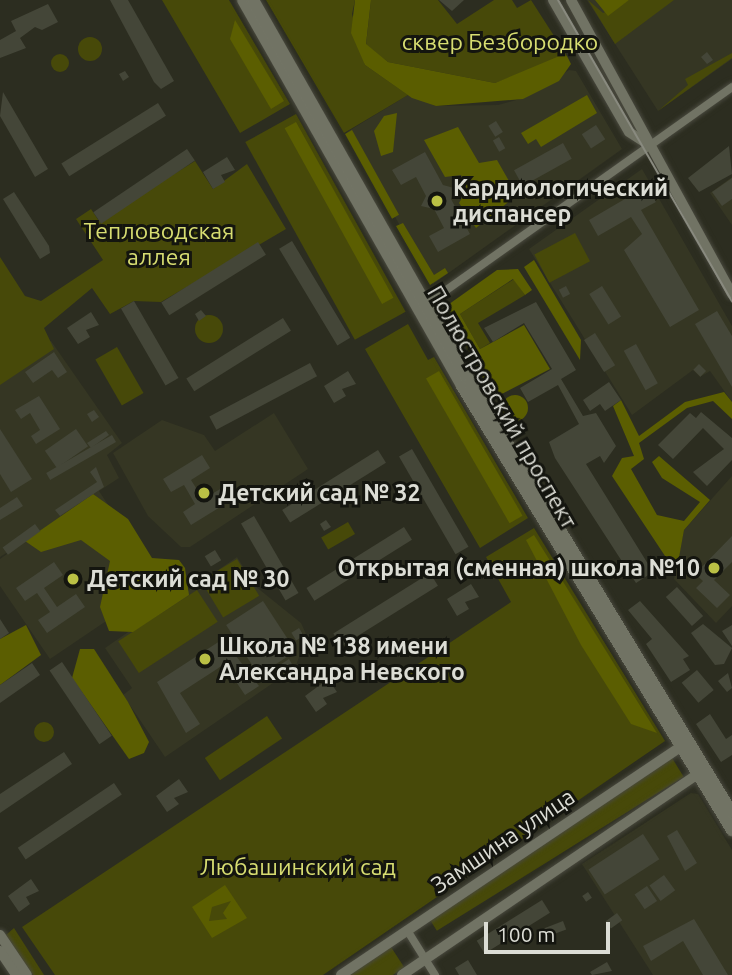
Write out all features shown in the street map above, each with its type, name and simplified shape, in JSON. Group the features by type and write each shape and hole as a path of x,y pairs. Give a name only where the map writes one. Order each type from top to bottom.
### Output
{"main road":[{"name":"Полюстровский проспект","path":"243,0 423,307 702,772 732,830"},
{"name":"Полюстровский проспект","path":"253,0 423,307"},
{"name":"Полюстровский проспект","path":"702,772 732,813"}],"street":[{"path":"553,0 629,132 649,145"},
{"path":"571,0 644,123 649,145 732,294"},
{"path":"423,307 732,86"},
{"name":"Замшина улица","path":"341,975 685,744"},
{"path":"402,975 702,772"},
{"path":"408,930 435,975"},
{"path":"0,935 27,975"},
{"path":"0,951 16,975"}],"shaded area":[{"path":"355,0 371,0 366,44 388,62 495,83 557,57 567,56 571,64 559,81 523,99 436,106 412,98 365,65 351,33"},
{"path":"587,0 732,0 732,59 658,111"},
{"path":"595,0 629,0 608,16"},
{"path":"235,20 284,101 271,109 230,39"},
{"path":"569,70 576,71 622,149 433,284 347,132 408,95 436,106 498,105 524,98"},
{"path":"587,95 597,113 541,147 536,139 528,144 521,133"},
{"path":"397,113 393,152 381,156 374,131 384,116"},
{"path":"296,122 393,298 382,304 285,128"},
{"path":"458,127 479,163 497,160 517,195 476,228 459,203 467,189 461,175 445,177 424,140"},
{"path":"352,130 399,215 392,219 345,134"},
{"path":"642,169 732,326 732,402 710,371 700,377 693,370 632,415 529,249"},
{"path":"732,177 732,225 710,193"},
{"path":"403,223 434,275 445,268 448,273 430,285 396,226"},
{"path":"534,260 581,340 580,360 524,267"},
{"path":"518,269 532,290 525,295 513,279 460,314 480,349 524,325 550,369 494,398 445,307 497,270"},
{"path":"51,341 122,443 107,455 119,478 99,491 152,572 121,611 50,659 0,586 0,559 28,539 0,557 0,374"},
{"path":"439,371 522,516 510,523 426,378"},
{"path":"724,392 732,402 732,419 713,401 687,408 639,443 644,459 631,469 657,515 684,521 700,502 662,478 652,462 659,456 710,500 684,530 678,563 667,559 612,476 622,458 634,456 613,406 621,400 639,436 685,402"},
{"path":"515,395 524,399 528,408 524,417 515,421 506,417 502,408 506,399"},
{"name":"Детский сад № 32","path":"274,413 308,469 190,547 181,547 148,516 113,453 162,420 204,435 215,451"},
{"path":"732,476 732,606 716,623 674,579 684,530"},
{"path":"93,494 128,519 152,558 179,560 185,568 189,595 133,632 109,631 100,607 110,561 81,540 41,552 25,541"},
{"path":"534,535 657,733 631,724 581,645 526,540"},
{"name":"Школа № 138 имени Александра Невского","path":"237,557 255,586 301,623 307,636 295,668 165,757 123,695 132,688 105,648"},
{"path":"26,625 41,655 0,685 0,639"},
{"path":"80,649 94,649 128,702 149,742 144,753 129,759 72,678"},
{"path":"691,793 698,794 732,850 732,975 653,975 582,864"},
{"path":"225,885 247,918 212,938 192,907","holes":["231,901 223,913 227,919 209,921 212,907"]}],"green space":[{"path":"162,0 229,0 290,104 240,133"},
{"name":"сквер Безбородко","path":"266,0 355,0 352,14 365,65 408,95 344,133"},
{"name":"сквер Безбородко","path":"371,0 438,0 457,24 494,0 512,0 517,8 531,0 567,56 495,83 388,62 366,45"},
{"path":"588,0 603,13 629,0 674,0 615,44"},
{"path":"90,37 98,41 102,49 98,57 90,61 82,57 78,49 82,41"},
{"path":"732,53 732,58 658,111 688,85 685,79"},
{"path":"56,54 64,54 69,63 67,70 56,72 51,67 51,59"},
{"path":"296,114 406,312 355,340 245,142"},
{"name":"Тепловодская аллея","path":"195,161 213,189 247,164 286,229 161,302 134,301 110,314 92,288 44,328 54,349 0,385 0,257 25,296 41,301 103,260 76,219 91,209 99,221"},
{"path":"575,233 590,261 549,283 534,255"},
{"path":"514,279 525,295 478,323 490,343 480,349 460,314"},
{"path":"209,315 219,319 223,329 219,339 209,343 199,339 195,329 199,319"},
{"path":"408,324 428,360 434,357 528,518 480,548 365,349"},
{"path":"117,347 144,393 122,405 95,360"},
{"path":"348,522 355,534 328,550 321,538"},
{"name":"Любашинский сад","path":"534,528 665,741 323,975 55,975 22,927 511,602 486,557"},
{"path":"237,559 259,596 223,617 201,581"},
{"path":"197,590 218,622 139,673 118,641"},
{"path":"267,716 282,738 220,780 205,758"},
{"path":"44,722 51,725 54,732 51,739 44,742 37,739 34,732 37,725"},
{"path":"672,758 684,777 437,931 425,912"},
{"path":"14,928 44,975 33,975 6,935"},
{"path":"391,947 404,967 393,975 350,975"}],"building":[{"path":"110,0 128,0 174,81 161,89 154,82"},
{"path":"439,0 464,0 452,11"},
{"path":"48,4 58,22 42,30 35,27 20,38 26,48 0,58 0,40 16,31 11,21"},
{"path":"707,52 713,60 707,64 701,57"},
{"path":"125,71 129,77 123,81 119,74"},
{"path":"3,92 48,169 35,177 0,116"},
{"path":"158,103 166,116 69,176 61,163"},
{"path":"496,121 503,132 495,137 488,126"},
{"path":"596,125 605,139 591,149 582,134"},
{"path":"499,137 505,148 499,152 493,140"},
{"path":"563,143 572,159 523,186 514,170"},
{"path":"729,146 732,174 699,192 688,178"},
{"path":"187,149 195,161 101,224 93,212"},
{"name":"Кардиологический диспансер","path":"425,152 443,185 454,188 451,199 470,234 438,252 429,236 444,228 434,209 421,206 426,196 416,177 401,185 392,170"},
{"path":"227,157 235,170 221,175 225,182 213,189 203,172"},
{"path":"732,178 732,199 722,206 712,192"},
{"path":"647,186 656,202 641,210 699,310 670,327 624,250 642,234 631,217 598,236 589,220"},
{"path":"14,192 49,246 50,253 40,259 3,199"},
{"path":"292,241 350,338 337,346 279,249"},
{"path":"258,242 266,255 169,315 161,302"},
{"path":"566,286 570,294 563,298 559,290"},
{"path":"602,286 621,317 608,324 589,294"},
{"path":"134,301 179,378 166,386 121,308"},
{"path":"536,302 576,370 561,379 583,416 596,413 616,446 604,463 600,456 586,464 653,572 636,583 555,458 549,442 579,424 558,385 528,402 520,388 552,369 524,323 493,342 484,328"},
{"path":"201,310 206,316 199,321 195,314"},
{"path":"717,311 732,336 732,387 695,324"},
{"path":"91,312 99,325 86,330 90,337 78,344 67,328"},
{"path":"283,318 291,331 194,391 186,378"},
{"path":"595,333 615,365 604,372 584,340"},
{"path":"636,344 658,383 646,390 624,351"},
{"path":"54,352 67,372 58,378 52,370 33,383 25,372"},
{"path":"310,363 317,376 216,430 209,417"},
{"path":"699,364 706,371 700,377 693,370"},
{"path":"348,371 356,384 342,389 346,396 334,403 324,386"},
{"path":"609,382 621,400 605,411 600,404 590,411 583,400"},
{"path":"39,396 60,429 36,444 31,436 40,430 30,413 21,419 15,410"},
{"path":"94,410 99,417 92,422 87,414"},
{"path":"701,412 732,438 732,460 707,486 693,472 724,449 703,428 673,459 658,445 690,413 696,418"},
{"path":"0,429 32,479 11,492 0,474"},
{"path":"76,429 88,446 57,468 45,451"},
{"path":"106,431 109,435 91,448 87,443"},
{"path":"112,435 116,442 50,480 46,473"},
{"path":"412,449 468,547 456,554 399,456"},
{"path":"378,450 386,463 290,523 282,510"},
{"path":"202,455 210,468 191,480 203,499 222,488 230,501 191,525 183,512 195,504 184,485 171,492 163,479"},
{"path":"96,467 104,487 60,516 55,510 97,482 90,472"},
{"path":"17,497 23,506 0,520 0,508"},
{"path":"254,516 298,593 286,601 241,524"},
{"path":"326,520 331,527 324,531 320,524"},
{"path":"35,524 40,531 8,555 3,548"},
{"path":"404,527 412,540 314,601 306,588"},
{"name":"Открытая (сменная) школа №10","path":"732,536 732,562 714,580 730,595 717,608 696,588 703,581 695,574"},
{"path":"215,550 221,560 211,566 205,556"},
{"path":"54,562 63,575 44,588 57,607 76,594 85,607 47,633 38,620 50,612 37,593 25,601 16,588"},
{"path":"430,573 438,586 341,646 333,633"},
{"path":"471,584 479,597 465,602 469,609 457,616 447,599"},
{"path":"677,587 703,616 692,626 666,597"},
{"path":"263,601 296,651 259,675 226,625"},
{"path":"640,601 689,656 683,659 690,670 671,682 646,644 652,639 628,610"},
{"path":"0,619 9,633 0,639"},
{"path":"703,624 732,648 724,664 715,665 691,633"},
{"path":"732,625 732,646 722,631"},
{"path":"299,628 304,636 296,640 291,633"},
{"path":"223,639 259,686 245,695 224,664 180,693 200,724 186,733 157,682"},
{"path":"289,659 293,666 274,680 269,672"},
{"path":"62,662 112,736 99,744 50,670"},
{"path":"32,663 40,675 0,703 0,685"},
{"path":"697,670 714,690 698,703 682,683"},
{"path":"728,673 732,688 727,692 718,681"},
{"path":"328,679 337,692 323,698 327,704 316,712 305,696"},
{"path":"710,714 726,739 732,735 732,755 721,762 696,724"},
{"path":"64,752 72,764 0,813 0,794"},
{"path":"179,779 188,792 174,798 179,804 167,812 156,796"},
{"path":"114,783 122,795 26,859 18,848"},
{"path":"677,830 697,863 685,871 667,836"},
{"path":"643,834 659,859 605,895 588,869"},
{"path":"664,875 675,890 661,901 649,886"},
{"path":"31,879 39,891 26,897 30,904 19,912 8,896"},
{"path":"647,886 657,901 645,909 635,894"},
{"path":"588,892 592,898 586,902 582,896"},
{"path":"542,900 550,913 485,954 477,941"},
{"path":"617,913 622,920 611,929 606,921"},
{"path":"694,919 728,975 703,975 683,941 651,961 643,946"},
{"path":"563,921 566,929 548,937 544,928"},
{"path":"468,960 477,975 459,975 455,968"},
{"path":"607,962 612,971 592,975 590,972"}],"tram line":[{"path":"558,0 732,301"}],"place":[{"name":"Кардиологический диспансер","path":"437,201"},
{"name":"Детский сад № 32","path":"204,493"},
{"name":"Открытая (сменная) школа №10","path":"714,568"},
{"name":"Детский сад № 30","path":"73,579"},
{"name":"Школа № 138 имени Александра Невского","path":"205,659"}]}
